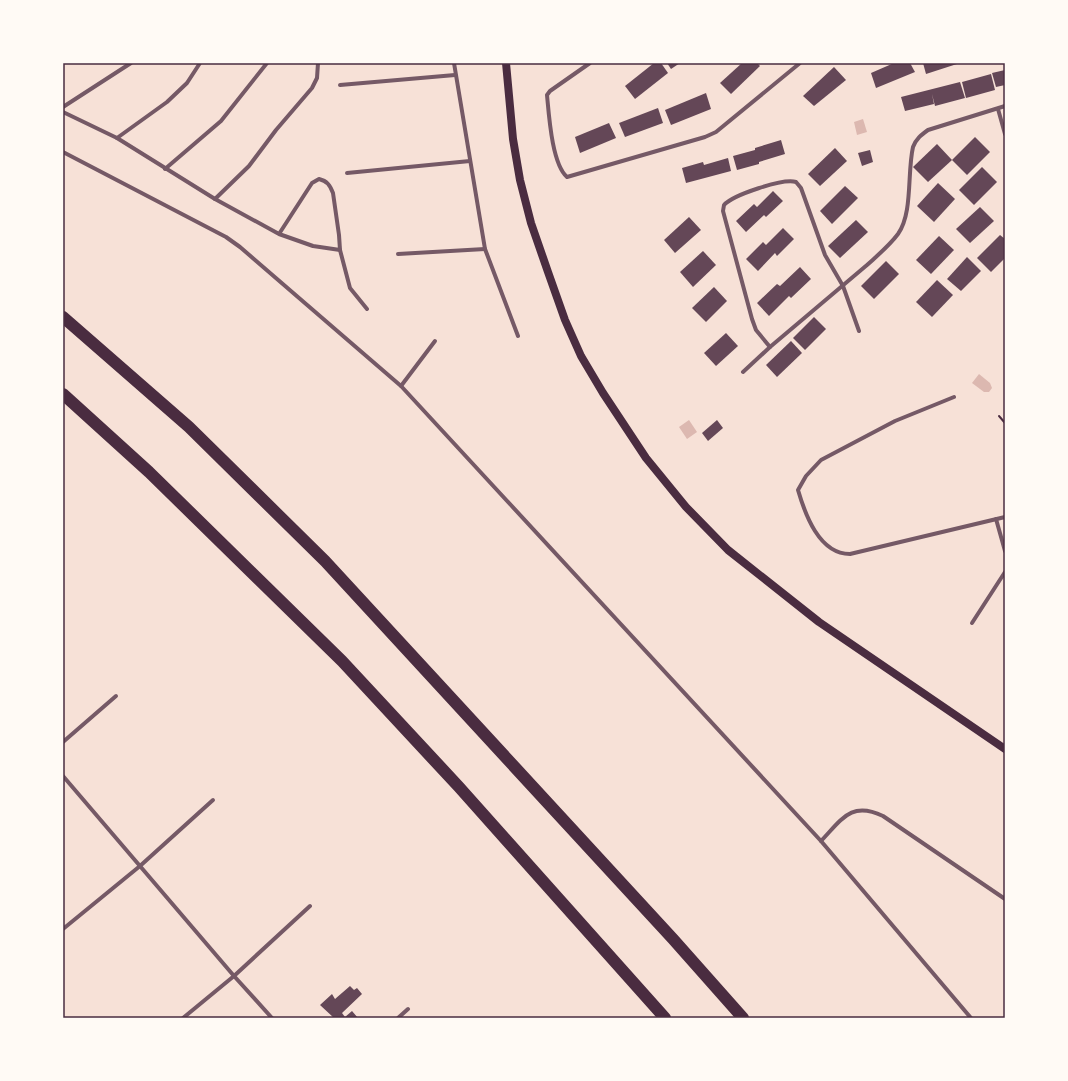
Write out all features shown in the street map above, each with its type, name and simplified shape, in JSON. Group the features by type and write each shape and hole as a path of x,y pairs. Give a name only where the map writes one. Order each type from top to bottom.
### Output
{"highway":[{"path":"63,317 189,428 325,561 673,939 743,1018"},
{"path":"63,394 149,472 342,661 458,787 665,1018"}],"main road":[{"path":"506,63 513,139 520,180 531,223 565,320 581,356 603,393 646,458 686,507 728,550 819,622 1005,749"}],"street":[{"path":"63,107 131,63"},
{"path":"117,138 167,102 187,83 200,63"},
{"path":"166,169 221,120 267,63"},
{"path":"215,199 249,166 276,130 312,88 317,78 318,63"},
{"path":"454,63 485,249 518,336"},
{"path":"590,63 550,91 547,95 554,150 561,172 567,177 705,138 716,132 800,63"},
{"path":"340,85 455,75"},
{"path":"743,372 770,347 843,286 883,250 898,234 906,215 911,156 916,140 928,130 1005,106"},
{"path":"998,108 1005,134"},
{"path":"63,112 117,138 215,199 279,234 313,246 340,250"},
{"path":"63,152 226,237 240,247 401,386 821,841 971,1018"},
{"path":"347,173 470,161"},
{"path":"279,234 312,183 318,179 325,180 331,187 333,193 340,250 350,288 367,309"},
{"path":"770,347 756,330 752,319 723,211 724,205 736,196 782,182 796,182 801,188 825,255 843,286 859,331"},
{"path":"398,254 485,249"},
{"path":"401,386 435,342"},
{"path":"954,397 895,421 821,460 806,476 798,490 805,513 817,533 828,546 835,551 844,554 850,554 1005,517"},
{"path":"996,519 1005,551"},
{"path":"972,622 1005,572"},
{"path":"63,742 116,696"},
{"path":"63,776 234,976 272,1018"},
{"path":"63,929 140,866 214,800"},
{"path":"821,841 846,815 865,810 874,812 883,816 1005,899"},
{"path":"183,1018 234,976 310,906"},
{"path":"398,1018 408,1009"}],"path":[{"path":"999,416 1005,423"}],"shaded area":[{"path":"863,119 867,132 857,135 854,122"},
{"path":"979,374 990,383 992,388 989,392 984,392 972,383"},
{"path":"689,420 697,432 687,439 679,427"}],"building":[{"path":"654,63 661,63 668,73 635,99 625,86"},
{"path":"667,63 680,63 671,69"},
{"path":"742,63 757,63 760,66 731,94 720,83"},
{"path":"894,63 910,63 915,72 876,88 871,73"},
{"path":"923,63 960,63 926,74"},
{"path":"834,67 846,80 814,106 803,96"},
{"path":"1005,70 1005,85 996,87 992,73"},
{"path":"991,74 995,90 966,98 962,82"},
{"path":"960,82 965,98 935,106 932,94 934,104 905,111 901,97"},
{"path":"706,93 711,109 671,125 665,110"},
{"path":"658,108 663,123 625,137 619,123"},
{"path":"609,123 616,138 580,153 575,137"},
{"path":"975,137 990,152 967,175 952,160"},
{"path":"781,140 785,154 759,162 759,164 737,170 733,156 755,150 755,148"},
{"path":"937,144 952,160 928,182 913,167"},
{"path":"835,148 847,161 820,186 808,174"},
{"path":"870,150 873,162 862,166 858,153"},
{"path":"728,158 731,171 686,183 682,168 703,162 704,165"},
{"path":"982,167 997,182 974,205 959,190"},
{"path":"938,183 955,199 934,222 917,206"},
{"path":"845,186 858,198 832,224 820,211"},
{"path":"773,191 783,201 766,217 764,215 746,232 736,221 754,204 757,207"},
{"path":"980,207 994,221 970,243 956,229"},
{"path":"689,217 701,230 675,253 664,240"},
{"path":"856,220 868,232 840,258 828,246"},
{"path":"783,228 794,239 777,256 775,253 758,271 746,259 763,242 766,245"},
{"path":"1000,235 1005,239 1005,258 991,272 977,258"},
{"path":"939,236 954,250 931,274 916,260"},
{"path":"703,251 716,265 693,287 680,272"},
{"path":"967,257 981,271 961,291 947,279"},
{"path":"886,261 899,274 874,299 861,286"},
{"path":"800,267 811,279 791,298 789,296 769,316 757,303 777,284 780,286"},
{"path":"937,280 953,295 932,317 916,302"},
{"path":"714,287 727,301 706,322 692,308"},
{"path":"814,317 826,329 805,350 793,338"},
{"path":"726,333 738,346 716,366 704,353"},
{"path":"791,341 802,353 777,377 766,365"},
{"path":"717,420 723,428 708,441 702,433"},
{"path":"350,986 354,990 357,988 362,994 342,1013 345,1017 352,1011 358,1018 334,1018 320,1005 332,994 335,999"}]}
